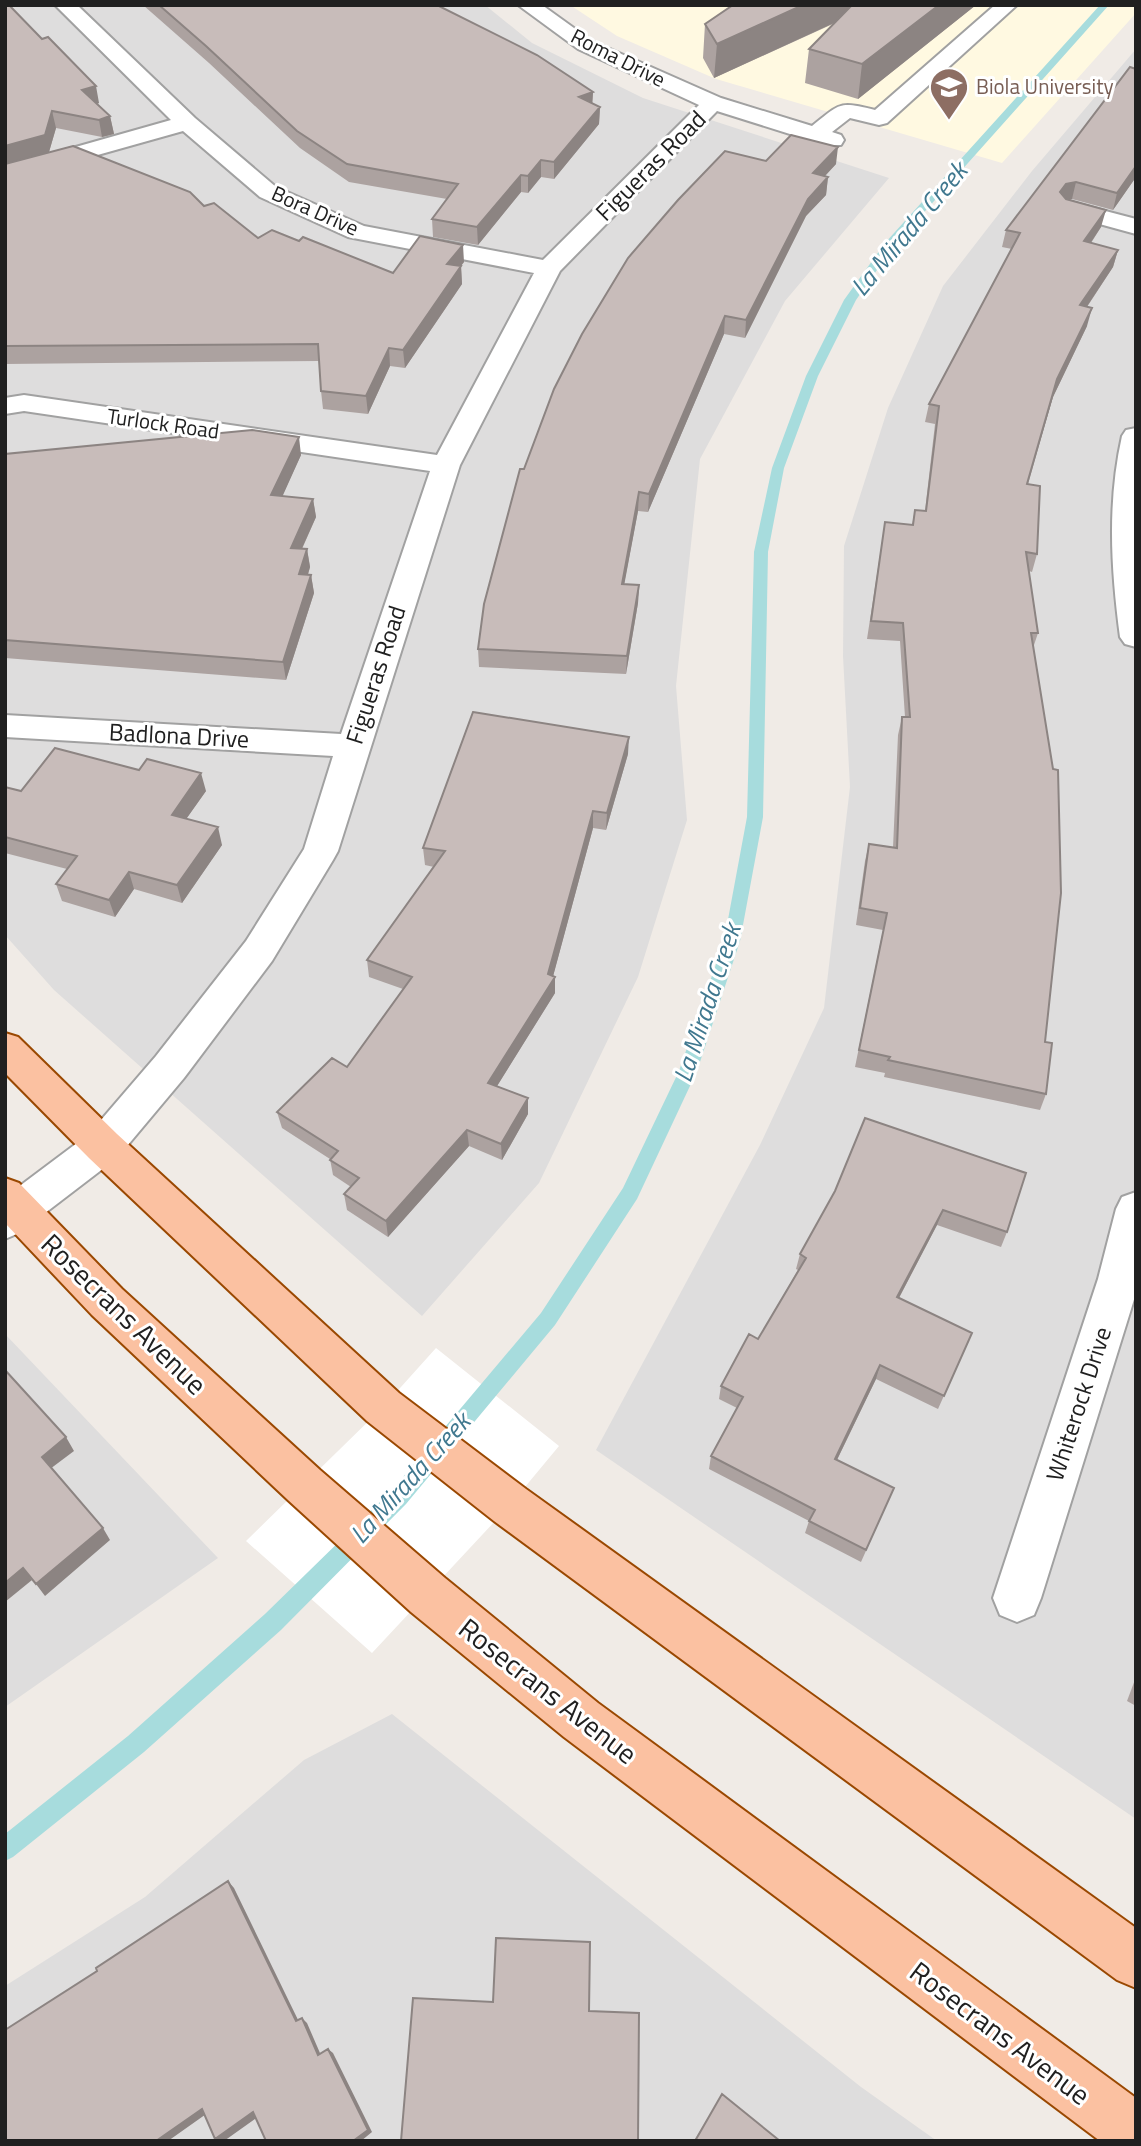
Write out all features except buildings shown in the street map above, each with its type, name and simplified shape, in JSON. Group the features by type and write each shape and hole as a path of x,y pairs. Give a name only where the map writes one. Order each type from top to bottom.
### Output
{"main road":[{"path":"5,1048 103,1146 383,1407 510,1505 1136,1961"},
{"name":"Rosecrans Avenue","path":"10,1209 304,1485 428,1595 581,1720 1136,2133"}],"street":[{"name":"Bora Drive","path":"65,5 187,123 268,192 357,232 550,268"},
{"name":"Roma Drive","path":"528,5 585,45 713,103 824,138 846,110 879,118 1007,5"},
{"name":"Figueras Road","path":"10,1209 103,1146 170,1067 266,940 321,851 446,465 550,268 713,103"},
{"path":"5,174 187,123"},
{"path":"1072,209 1136,227"},
{"name":"Turlock Road","path":"5,406 24,403 446,465"},
{"path":"1136,436 1128,465 1136,637"},
{"name":"Badlona Drive","path":"5,726 353,746"},
{"name":"Whiterock Drive","path":"1017,1598 1119,1279 1136,1209"}],"shaded area":[{"path":"5,5 485,5 532,43 643,98 889,178 785,301 700,459 676,686 687,820 638,977 539,1183 422,1316 54,990 5,935"},
{"name":"Biola University","path":"570,5 1136,5 1136,13 1002,163 716,79 617,36"},
{"path":"1136,49 1136,1819 596,1450 760,1145 824,1008 850,787 843,656 844,546 888,408 943,286 1032,171"},
{"path":"5,1334 218,1558 5,1707"},
{"path":"392,1714 861,2087 937,2141 5,2141 5,1986 145,1897 304,1760"}],"pier":[{"path":"436,1348 559,1446 510,1505 372,1653 246,1541 383,1407"}],"waterway":[{"name":"La Mirada Creek","path":"5,1849 136,1744 273,1622 399,1497 548,1319 630,1193 688,1071 732,941 755,817 761,552 778,468 812,376 850,300 889,245 1105,5"}],"place":[{"name":"Biola University","path":"949,121"}]}
